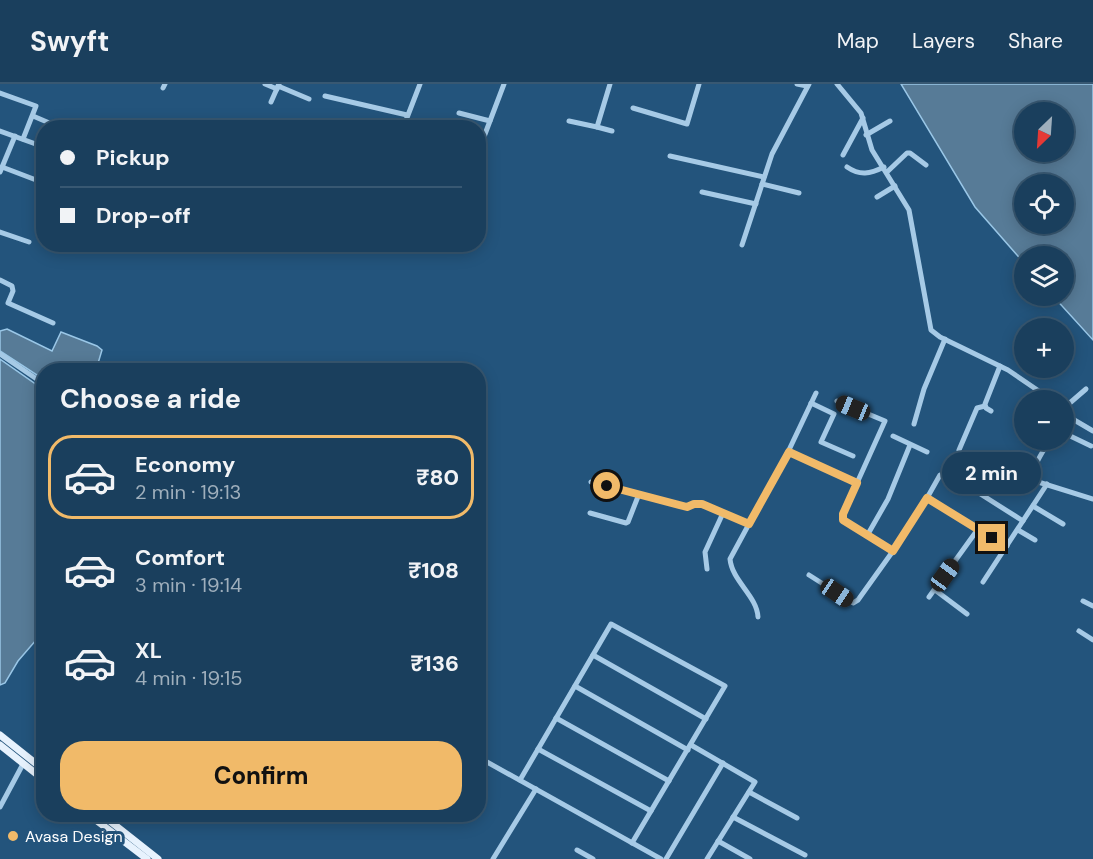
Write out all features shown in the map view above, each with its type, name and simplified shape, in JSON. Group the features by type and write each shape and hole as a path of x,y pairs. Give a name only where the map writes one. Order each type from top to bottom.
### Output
{"main road":[{"path":"0,735 36,764"},
{"path":"0,745 36,774"},
{"path":"98,822 147,859"},
{"path":"111,822 158,859"}],"street":[{"path":"264,84 278,86 309,99"},
{"path":"405,120 420,84"},
{"path":"486,132 504,84"},
{"path":"597,127 610,84"},
{"path":"633,108 687,124 699,84"},
{"path":"742,245 771,154 808,85 797,84"},
{"path":"837,84 861,112 872,150 886,170 912,218 931,330 1000,366 1037,390"},
{"path":"271,102 278,86"},
{"path":"0,93 36,104 23,139"},
{"path":"325,96 407,115"},
{"path":"459,113 490,121"},
{"path":"33,116 42,120"},
{"path":"843,155 863,118"},
{"path":"569,121 612,131"},
{"path":"866,135 890,121"},
{"path":"0,130 36,144"},
{"path":"15,136 1,167 36,180"},
{"path":"847,167 854,172 865,174 886,170 906,153 910,153 926,165"},
{"path":"670,156 765,177"},
{"path":"762,184 799,193"},
{"path":"877,197 895,186"},
{"path":"702,192 756,204"},
{"path":"0,232 29,242"},
{"path":"0,280 12,286 13,291 8,303 53,323"},
{"path":"914,424 924,389 945,339"},
{"path":"0,354 36,379"},
{"path":"986,406 1000,366"},
{"path":"1074,399 1086,389"},
{"path":"758,617 756,608 731,565 732,552 789,452 816,393"},
{"path":"837,402 885,421 843,514 843,520 893,551"},
{"path":"811,403 834,414 821,442 853,456"},
{"path":"986,406 991,411"},
{"path":"959,450 976,408 986,406"},
{"path":"1074,420 1093,431"},
{"path":"893,436 927,452"},
{"path":"1074,438 1090,446"},
{"path":"868,534 888,499 910,445"},
{"path":"1044,450 1036,465 1035,481 1093,499"},
{"path":"789,452 857,483"},
{"path":"809,575 853,603 858,600 893,551 940,475 948,474 1023,521"},
{"path":"591,482 687,507 702,504 749,524"},
{"path":"983,582 1047,484"},
{"path":"590,513 626,524 639,494"},
{"path":"927,498 1007,546"},
{"path":"1033,506 1063,524"},
{"path":"707,569 705,552 723,513"},
{"path":"929,597 978,530"},
{"path":"1018,530 1035,540"},
{"path":"935,590 967,614"},
{"path":"1083,601 1093,606"},
{"path":"520,780 611,624 725,686 632,843"},
{"path":"1079,631 1092,638"},
{"path":"593,656 706,719"},
{"path":"575,686 755,782 706,859"},
{"path":"556,718 669,781"},
{"path":"538,749 651,811"},
{"path":"486,761 661,859"},
{"path":"0,807 3,794 23,764"},
{"path":"666,859 723,764"},
{"path":"493,859 536,789"},
{"path":"749,792 797,818"},
{"path":"733,817 805,855"},
{"path":"718,841 750,859"},
{"path":"577,850 593,859"}],"water":[{"path":"901,84 1093,84 1093,340 1062,306 1074,306 1074,246 1014,246 1014,252 975,207"},
{"path":"7,329 52,351 61,332 102,350 98,363 36,363 36,374 0,351 0,331"},
{"path":"0,359 36,384 36,640 18,661 5,683 0,685"}],"place":[{"name":"Avasa Design","path":"13,836"}],"route":[{"path":"607,486 687,507 702,504 749,524 789,452 857,483 843,514 843,520 893,551 927,498 992,538"}]}
